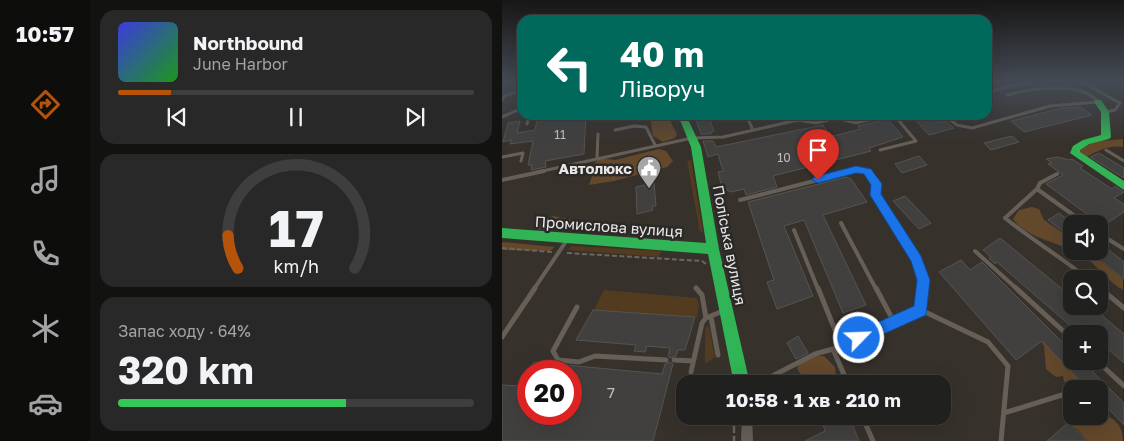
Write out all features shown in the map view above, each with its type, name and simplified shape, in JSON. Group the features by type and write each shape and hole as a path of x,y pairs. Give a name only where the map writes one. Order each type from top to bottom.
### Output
{"street":[{"path":"1098,103 1105,112 1106,137 1086,142 1076,148 1075,153 1124,186"},
{"name":"Поліська вулиця","path":"684,120 696,147 714,249 740,375"},
{"name":"Промислова вулиця","path":"502,233 714,249"},
{"path":"746,441 747,425"}],"lane":[{"path":"950,120 965,128 972,128 1048,107 1073,103"},
{"path":"1105,112 1115,110 1120,103"},
{"path":"502,117 517,110"},
{"path":"527,124 528,120"},
{"path":"748,120 753,130"},
{"path":"502,180 692,138 723,137 798,120 816,123 828,120"},
{"path":"844,120 856,123 868,120"},
{"path":"880,150 916,141 898,120"},
{"path":"615,130 634,126 646,127 655,145"},
{"path":"597,158 598,134"},
{"path":"1106,150 1124,161"},
{"path":"502,157 523,153 521,161"},
{"path":"740,200 856,170 868,171 877,184 876,195 916,260 924,280 921,310"},
{"path":"1057,174 1040,183 1037,190 1006,218 1038,245 1054,252 1077,270"},
{"path":"1037,190 1073,215"},
{"path":"841,223 894,322"},
{"path":"794,230 841,345"},
{"path":"502,337 568,238"},
{"path":"1108,239 1124,249"},
{"path":"975,251 1063,331"},
{"path":"696,288 702,295 718,355"},
{"path":"1108,295 1124,308"},
{"path":"577,307 552,351 558,360 579,362 595,356 666,360"},
{"path":"691,372 700,328 708,318 728,309"},
{"path":"774,375 815,354 833,349 921,310 988,342 1008,366 1001,441"},
{"path":"833,349 844,375"},
{"path":"674,360 693,361"},
{"path":"1107,370 1124,386"},
{"path":"1004,413 1062,395"},
{"path":"866,425 873,441"}],"path":[{"path":"502,248 702,261"},
{"path":"734,425 734,441"}],"shaded area":[{"path":"502,103 517,103 517,120 992,120 992,103 1123,103 1123,441 502,441"},
{"path":"670,120 677,134 675,138 663,142 653,136 651,121"},
{"path":"1123,139 1123,147 1109,147 1101,150 1088,156 1090,161 1076,157 1077,151 1091,142"},
{"path":"659,149 666,151 673,161 667,167 614,181 589,185 592,176 592,166 600,158 615,160"},
{"path":"691,160 703,232 700,233 687,161"},
{"path":"1032,207 1039,209 1044,220 1063,233 1063,246 1032,234 1018,225 1013,219 1019,210"},
{"path":"553,216 573,220 556,228 536,229 535,226"},
{"path":"502,242 555,247 550,251 502,250"},
{"path":"571,246 661,251 659,257 568,250"},
{"path":"1089,260 1099,260 1123,279 1123,290 1108,278 1108,270 1100,270"},
{"path":"604,290 697,298 699,306 697,317 594,310"},
{"path":"709,326 715,357 705,364 705,332 706,327"},
{"path":"1037,332 1063,358 1063,370 1075,370 1085,380 1064,380 1063,376 1056,377 1046,369 1044,346"},
{"path":"824,356 835,367 836,375 801,375 797,368 804,359"},
{"path":"1108,416 1119,426 1123,435 1123,441 1087,441 1077,429 1071,425 1108,425"}],"building":[{"path":"1080,107 1092,115 1024,132 1011,121 1062,108"},
{"path":"537,120 586,120 584,154 545,161 546,167 531,170 532,165 528,165 533,141 510,144 512,140 503,142 508,123 520,121 517,133 535,130"},
{"path":"696,120 710,120 714,131 711,134 701,134"},
{"path":"889,120 903,137 869,148 871,151 773,176 777,187 746,195 744,189 731,192 722,188 718,172 723,171 718,154 708,157 703,141 713,141 716,147 823,125 830,137 860,129 858,126"},
{"path":"916,120 937,120 940,123 946,121 954,128 929,135"},
{"path":"1012,136 1019,142 991,150 984,143"},
{"path":"1099,153 1124,168 1124,178 1090,157"},
{"path":"919,156 927,165 902,173 895,164"},
{"path":"1058,157 1072,159 1083,166 1080,168 1112,189 1115,186 1124,192 1114,198 1124,204 1124,212 1108,223 1108,215 1088,215 1046,184 1063,175 1048,164 1052,163 1046,159"},
{"path":"846,177 851,179 867,202 823,215 866,305 843,313 804,220 784,226 813,296 777,309 767,282 774,280 748,202"},
{"path":"654,183 656,206 652,206 653,210 637,214 636,187"},
{"path":"905,196 931,223 919,229 893,201"},
{"path":"1059,213 1063,216 1063,231 1048,220"},
{"path":"1000,238 1063,290 1063,315 1101,315 1124,334 1124,363 1108,349 1108,325 1069,325 997,262 995,264 989,258 991,257 983,250"},
{"path":"1108,249 1124,262 1124,279 1100,260 1108,260"},
{"path":"961,260 970,270 982,262 1063,343 1063,363 1042,341 1016,360 939,272"},
{"path":"593,310 695,317 685,350 678,350 676,356 670,358 668,356 670,348 647,346 645,352 634,351 636,345 576,340"},
{"path":"798,336 808,353 796,359 787,343"},
{"path":"670,362 673,364 653,441 502,441 502,385 517,386 517,425 582,425 582,366 662,374 665,364"},
{"path":"1070,370 1091,370 1101,380 1079,380"},
{"path":"1108,387 1124,403 1124,425 1108,408"},
{"path":"823,425 853,425 859,441 805,441 825,431"},
{"path":"1066,425 1072,425 1086,441 1047,441"}],"traffic: fast":[{"path":"1098,103 1105,112 1106,137 1086,142 1076,148 1075,153 1124,186"},
{"path":"684,120 696,147 713,249 740,375"},
{"path":"502,233 713,249"}],"place":[{"name":"Автолюкс","path":"649,189"}],"route":[{"path":"818,180 856,170 868,171 877,184 876,195 916,260 924,280 921,310 859,338"}]}
